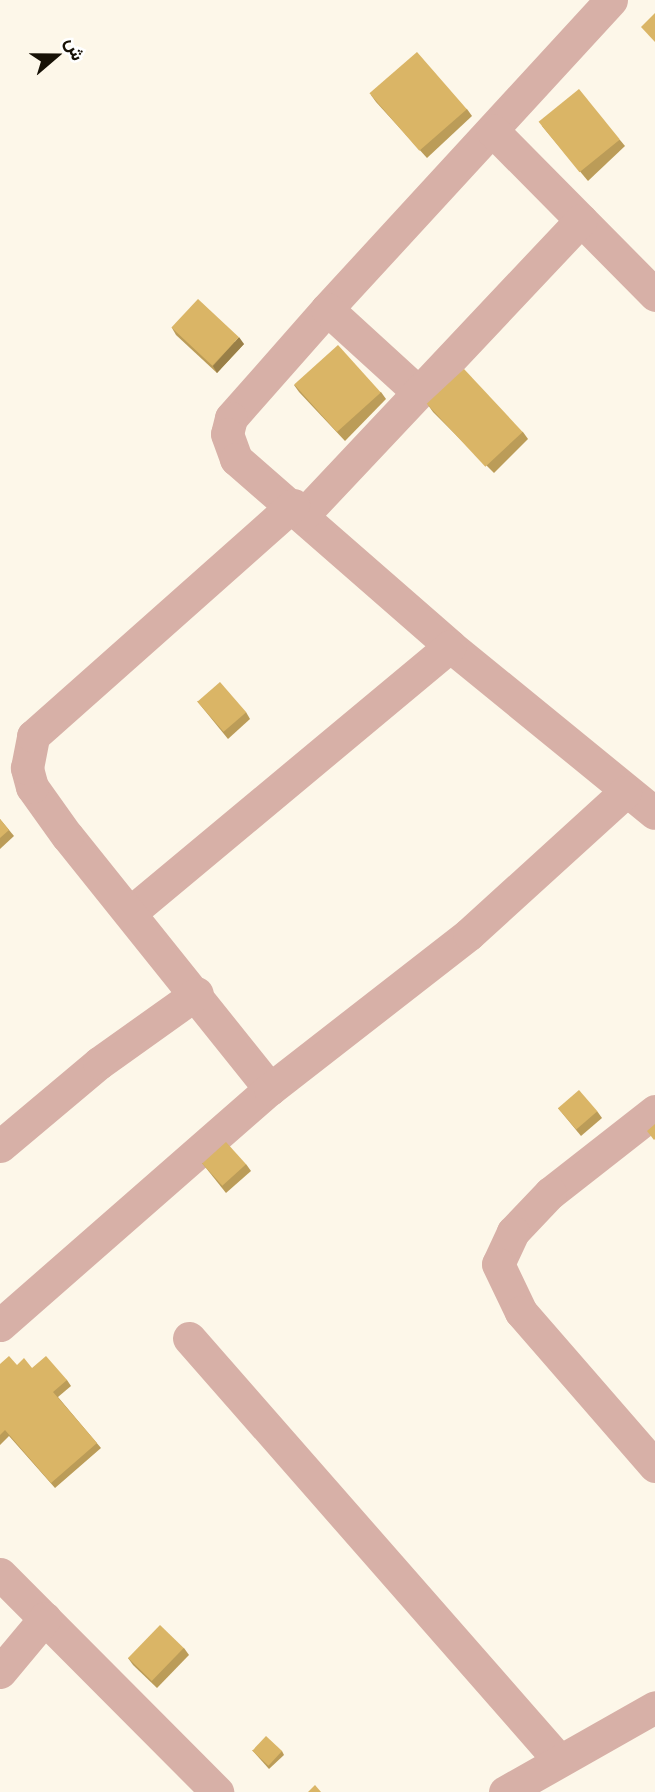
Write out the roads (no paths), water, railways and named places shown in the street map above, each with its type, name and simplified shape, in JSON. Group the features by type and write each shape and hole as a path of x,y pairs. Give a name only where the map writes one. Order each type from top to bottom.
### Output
{"street":[{"path":"611,0 327,309 231,418 227,434 236,459 299,509 450,646 625,792 655,813"},
{"path":"492,130 655,295"},
{"path":"270,1089 197,993 60,826 13,764 33,736 299,509 418,392 581,220"},
{"path":"327,309 418,392"},
{"path":"131,912 450,646"},
{"path":"0,1325 270,1089 469,934 625,792"},
{"path":"0,1146 99,1063 197,993"},
{"path":"655,1111 550,1193 513,1231 498,1264 521,1312 655,1466"},
{"path":"189,1338 559,1760"},
{"path":"0,1574 217,1792"},
{"path":"0,1672 45,1618"},
{"path":"505,1792 655,1707"}]}
